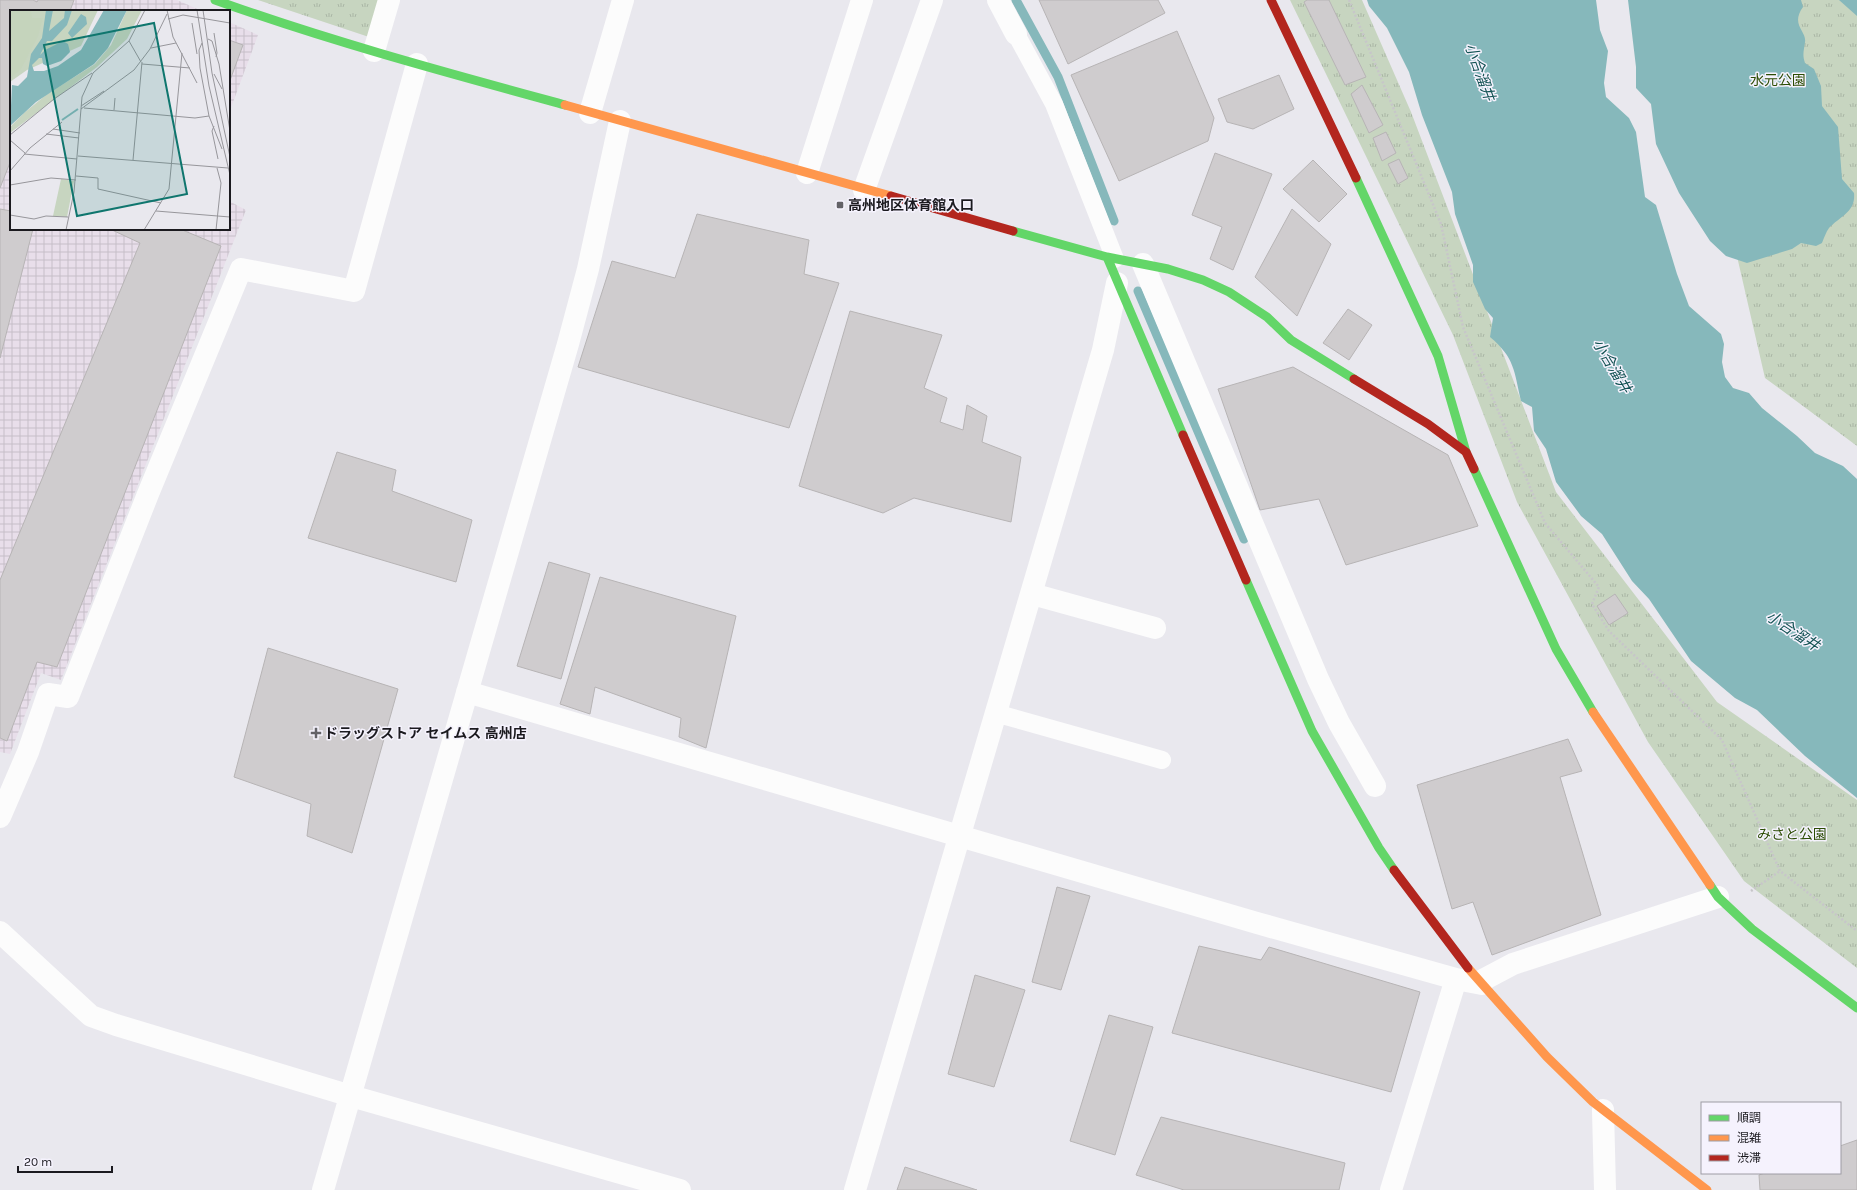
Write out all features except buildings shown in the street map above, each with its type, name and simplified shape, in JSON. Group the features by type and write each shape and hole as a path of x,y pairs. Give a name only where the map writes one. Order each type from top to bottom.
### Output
{"street":[{"path":"215,0 251,13 417,64 1111,258 1168,269 1196,278 1229,292 1267,318 1291,340 1428,424 1466,452"},
{"path":"374,51 390,0"},
{"path":"590,113 623,0"},
{"path":"807,173 862,0"},
{"path":"864,190 932,0"},
{"path":"998,0 1016,34"},
{"path":"1270,0 1382,232 1438,356 1466,452 1556,649 1598,720 1718,897 1752,929 1857,1008"},
{"path":"0,816 28,752 48,694 68,697 148,494 241,269 354,291 417,64"},
{"path":"323,1190 568,344 588,269 620,121"},
{"path":"1111,258 1117,283 1312,731 1379,848 1408,890 1481,983 1547,1057 1603,1110 1707,1190"},
{"path":"1143,264 1318,679 1339,723 1375,786"},
{"path":"855,1190 1103,350 1117,283"},
{"path":"1032,594 1155,628"},
{"path":"467,692 1456,979 1481,983 1514,964 1718,897"},
{"path":"0,932 91,1016 116,1025 351,1096 680,1190"},
{"path":"1392,1190 1456,979"},
{"path":"1603,1110 1605,1190"}],"lane":[{"path":"1016,34 1054,104 1111,258"},
{"path":"995,713 1162,760"}],"path":[{"path":"1348,0 1441,224 1463,328 1545,523 1599,587 1592,604 1609,631 1722,740 1780,871 1857,931"}],"shaded area":[{"path":"0,0 177,0 200,10 10,10 10,230 230,230 230,202 246,210 61,680 41,673 10,754 0,752"},
{"path":"230,22 258,35 230,110"}],"green space":[{"path":"258,0 381,0 369,37"},
{"name":"みさと公園","path":"1290,0 1362,0 1411,112 1556,492 1717,702 1857,800 1857,968 1744,881 1648,742 1517,502 1453,335"},
{"name":"水元公園","path":"1678,0 1857,0 1857,446 1765,378"}],"water":[{"name":"小合溜井","path":"1367,0 1596,0 1600,30 1608,51 1604,83 1606,97 1629,118 1636,132 1645,197 1656,205 1677,274 1689,306 1721,334 1724,344 1722,362 1725,377 1733,388 1749,393 1762,408 1797,436 1815,453 1843,466 1857,479 1857,798 1805,756 1757,710 1735,698 1691,661 1649,599 1632,581 1602,534 1581,516 1556,482 1546,449 1534,431 1532,407 1521,401 1515,373 1509,359 1490,337 1493,318 1485,309 1473,282 1473,265 1455,214 1452,192 1422,115 1409,72 1387,28 1369,6"},
{"path":"1628,0 1801,0 1803,7 1799,13 1798,23 1805,38 1804,60 1805,63 1814,69 1821,86 1822,106 1838,127 1842,179 1854,193 1854,199 1850,209 1829,228 1822,243 1816,246 1801,243 1792,249 1747,263 1726,256 1710,241 1679,193 1656,144 1651,104 1636,88 1636,67"},
{"path":"1839,0 1857,0 1857,16"}],"waterway":[{"path":"1016,0 1058,77 1114,221"},
{"path":"1138,291 1244,539"}],"traffic: fast":[{"path":"215,0 345,43 565,105"},
{"path":"1356,178 1438,356 1466,452"},
{"path":"1013,231 1107,257 1168,269 1203,280 1229,292 1267,317 1291,340 1354,379"},
{"path":"1107,257 1183,435"},
{"path":"1474,469 1556,649 1593,712"},
{"path":"1246,580 1312,731 1379,848 1394,870"},
{"path":"1710,885 1718,897 1752,929 1857,1008"}],"traffic: slow":[{"path":"565,105 891,196"},
{"path":"1593,712 1710,885"},
{"path":"1468,968 1547,1057 1593,1102 1707,1190"}],"traffic: jam":[{"path":"1271,0 1356,178"},
{"path":"891,196 1013,231"},
{"path":"1354,379 1428,424 1466,452 1474,469"},
{"path":"1183,435 1246,580"},
{"path":"1394,870 1468,968"}],"place":[{"name":"高州地区体育館入口","path":"840,205"},
{"name":"ドラッグストア セイムス 高州店","path":"316,733"}]}
